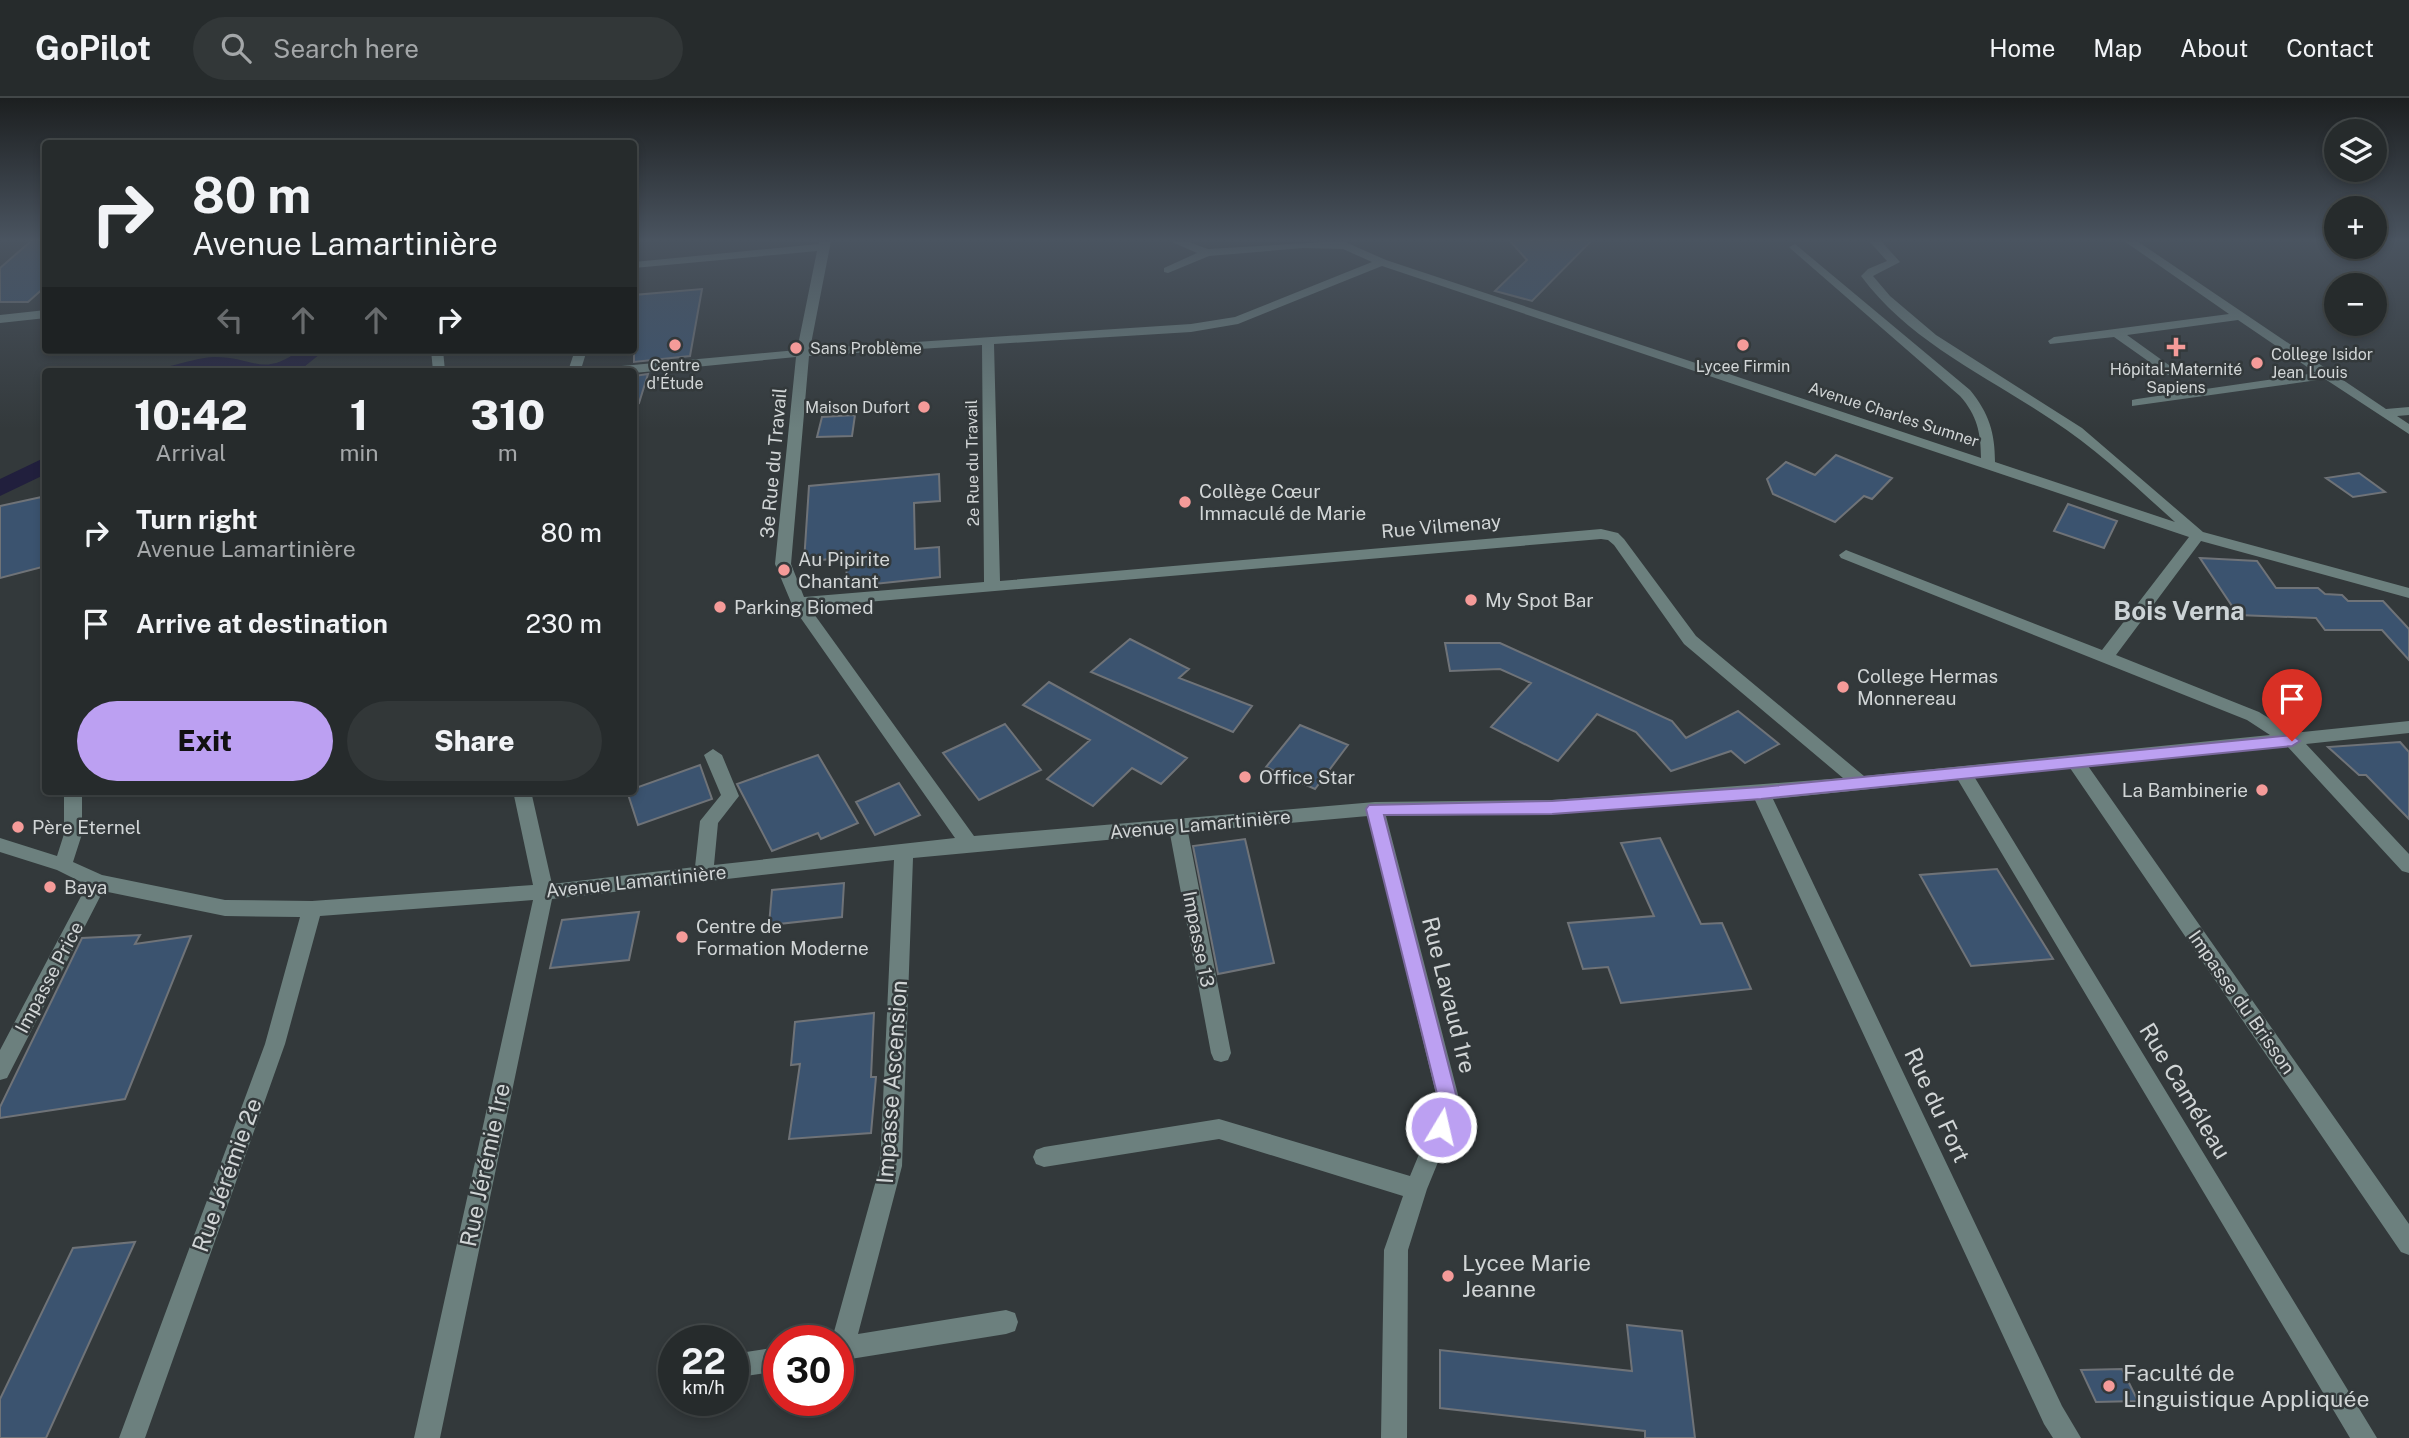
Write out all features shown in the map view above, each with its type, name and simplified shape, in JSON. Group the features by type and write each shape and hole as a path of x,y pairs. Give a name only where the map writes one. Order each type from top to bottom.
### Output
{"street":[{"name":"3e Rue du Travail","path":"813,304 803,353 783,564 798,603 969,844"},
{"path":"637,369 803,353 1191,328 1238,320 1279,304"},
{"name":"Avenue Charles Sumner","path":"1507,304 2198,535 2409,593"},
{"path":"1861,304 1965,393 1981,411 1988,432 1988,464"},
{"path":"1892,304 1925,333 2091,442 2198,535 2106,657"},
{"path":"2222,304 2409,430"},
{"path":"0,319 42,314"},
{"path":"2054,341 2240,316"},
{"path":"2117,332 2168,370"},
{"name":"2e Rue du Travail","path":"988,340 992,585"},
{"path":"2137,403 2328,375"},
{"path":"2382,413 2409,411"},
{"name":"Rue Vilmenay","path":"798,603 1601,534 1613,537 1690,640 1859,782"},
{"path":"1846,555 2253,716 2292,741 2409,866"},
{"name":"Avenue Lamartinière","path":"0,845 63,865 99,882 225,908 312,909 544,892 969,844 1375,809 1552,807 1761,793 2409,727"},
{"path":"704,874 709,821 730,796 713,755"},
{"name":"Impasse du Brisson","path":"2075,761 2409,1244"},
{"name":"Rue Caméleau","path":"1962,772 2364,1438"},
{"name":"Rue du Fort","path":"1761,793 2053,1415 2068,1438"},
{"path":"63,865 73,834 73,795"},
{"path":"523,795 544,892"},
{"name":"Rue Lavaud 1re","path":"1375,809 1450,1106 1416,1189 1396,1250 1394,1438"},
{"name":"Impasse 13","path":"1178,825 1221,1053"},
{"name":"Impasse Ascension","path":"847,1325 891,1166 904,851"},
{"name":"Impasse Price","path":"0,1071 99,882"},
{"name":"Rue Jérémie 1re","path":"427,1438 544,892"},
{"name":"Rue Jérémie 2e","path":"132,1438 275,1044 312,909"},
{"path":"1044,1157 1219,1129 1416,1189"},
{"name":"Impasse Ascension","path":"854,1347 1006,1322"}],"building":[{"path":"637,304 699,304 690,356 634,362 634,354 637,354"},
{"path":"648,374 639,403 637,403 637,376"},
{"path":"855,415 852,436 817,437 822,417"},
{"path":"1836,455 1892,478 1872,499 1864,496 1835,522 1773,494 1767,479 1786,462 1815,475"},
{"path":"2359,473 2385,492 2353,497 2326,478"},
{"path":"939,474 940,501 914,503 915,549 939,547 940,577 846,587 847,557 804,562 809,486"},
{"path":"42,497 42,567 0,578 0,506"},
{"path":"2068,504 2117,521 2104,548 2054,531"},
{"path":"2200,558 2257,561 2276,588 2318,588 2325,594 2342,595 2348,601 2383,601 2409,629 2409,660 2382,630 2325,630 2316,618 2238,615"},
{"path":"1130,639 1189,669 1179,678 1252,706 1233,732 1091,672"},
{"path":"1445,643 1500,643 1672,721 1686,738 1738,711 1779,744 1745,763 1731,751 1671,771 1636,732 1597,714 1558,761 1491,727 1531,683 1500,669 1450,671"},
{"path":"1049,682 1187,758 1161,784 1132,768 1093,806 1047,779 1090,740 1023,705"},
{"path":"1005,724 1041,770 979,800 943,753"},
{"path":"1300,725 1348,745 1315,789 1266,767"},
{"path":"2400,742 2409,752 2409,819 2366,775 2359,775 2328,747"},
{"path":"818,755 858,823 821,839 818,833 772,851 737,784"},
{"path":"700,765 712,799 638,825 628,795 637,795 637,787"},
{"path":"899,783 920,815 875,835 856,802"},
{"path":"1660,838 1701,924 1722,923 1751,989 1621,1003 1608,967 1583,969 1568,923 1654,916 1621,843"},
{"path":"1245,839 1274,963 1218,974 1193,846"},
{"path":"1997,869 2053,959 1971,966 1920,875"},
{"path":"844,883 842,917 769,925 772,890"},
{"path":"639,912 629,960 550,968 562,920"},
{"path":"140,935 135,944 191,936 125,1099 0,1118 0,1107 82,938"},
{"path":"874,1013 871,1077 876,1077 871,1133 789,1139 800,1064 791,1065 795,1022"},
{"path":"135,1242 46,1438 0,1438 0,1399 73,1248"},
{"path":"1627,1325 1682,1331 1695,1438 1645,1438 1645,1431 1440,1408 1440,1350 1632,1371"},
{"name":"Faculté de Linguistique Appliquée","path":"2122,1369 2138,1401 2096,1402 2081,1370"}],"waterway":[{"path":"290,368 309,354"},
{"path":"192,368 214,363 242,368"},
{"path":"0,489 42,466"}],"place":[{"name":"Centre d'Étude","path":"675,345"},
{"name":"Lycee Firmin","path":"1743,345"},
{"name":"Hôpital-Maternité Sapiens","path":"2176,347"},
{"name":"Sans Problème","path":"796,348"},
{"name":"College Isidor Jean Louis","path":"2257,363"},
{"name":"Maison Dufort","path":"924,407"},
{"name":"Collège Cœur Immaculé de Marie","path":"1185,502"},
{"name":"Au Pipirite Chantant","path":"784,570"},
{"name":"My Spot Bar","path":"1471,600"},
{"name":"Parking Biomed","path":"720,607"},
{"name":"College Hermas Monnereau","path":"1843,687"},
{"name":"Office Star","path":"1245,777"},
{"name":"La Bambinerie","path":"2262,790"},
{"name":"Père Eternel","path":"18,827"},
{"name":"Baya","path":"50,887"},
{"name":"Centre de Formation Moderne","path":"682,937"},
{"name":"Lycee Marie Jeanne","path":"1448,1276"},
{"name":"Faculté de Linguistique Appliquée","path":"2109,1386"}],"district":[{"name":"Bois Verna","path":"2179,611"}],"route":[{"path":"1441,1127 1450,1106 1375,809 1552,807 1761,793 2292,741"}]}
